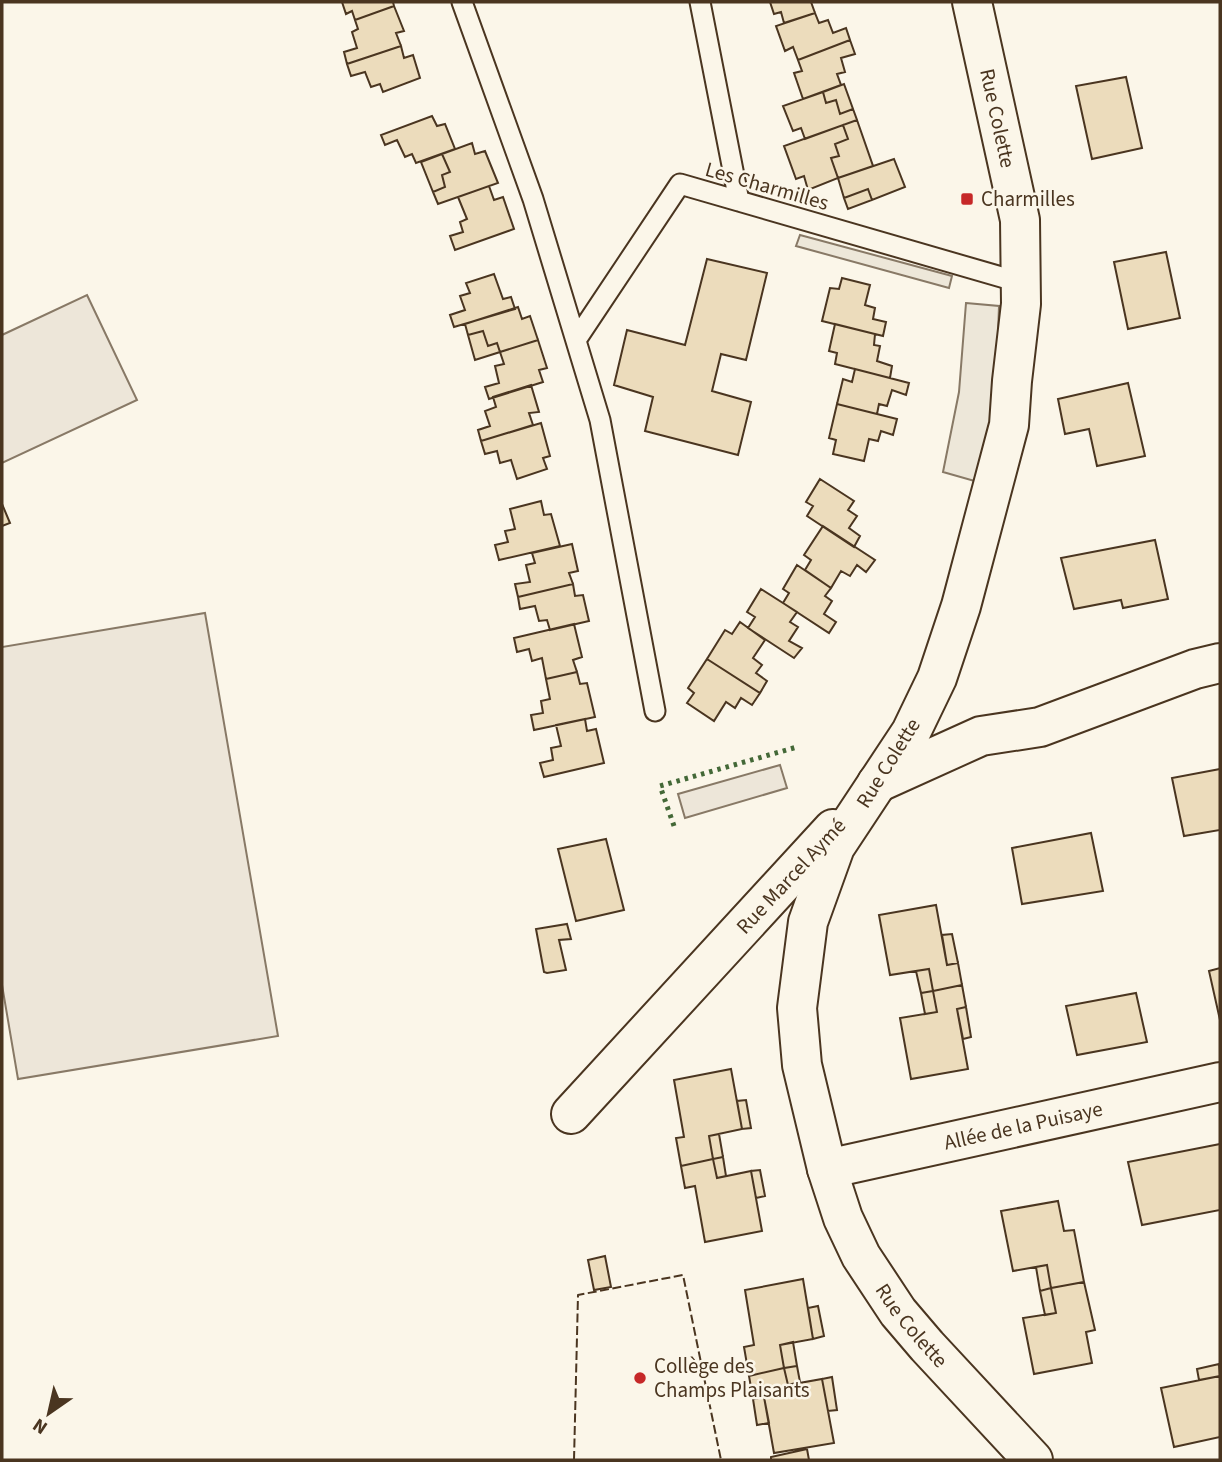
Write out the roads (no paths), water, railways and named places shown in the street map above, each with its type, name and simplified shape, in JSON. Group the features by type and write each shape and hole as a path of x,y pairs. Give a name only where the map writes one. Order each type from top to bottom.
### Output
{"street":[{"name":"Rue Colette","path":"972,2 1020,220 1021,304 1009,425 961,606 937,678 911,732 835,847 808,922 797,1008 802,1065 827,1169 843,1218 861,1255 898,1312 1033,1460"},
{"name":"Rue Marcel Aymé","path":"571,1114 877,782 981,736 1040,727 1195,669 1220,663"},
{"name":"Allée de la Puisaye","path":"827,1169 1220,1082"}],"lane":[{"path":"463,2 533,199 600,421 655,711"},
{"path":"700,2 739,201"},
{"name":"Les Charmilles","path":"576,340 680,184 1022,283"}],"place":[{"name":"Charmilles","path":"967,199"},
{"name":"Collège des Champs Plaisants","path":"640,1378"}]}
